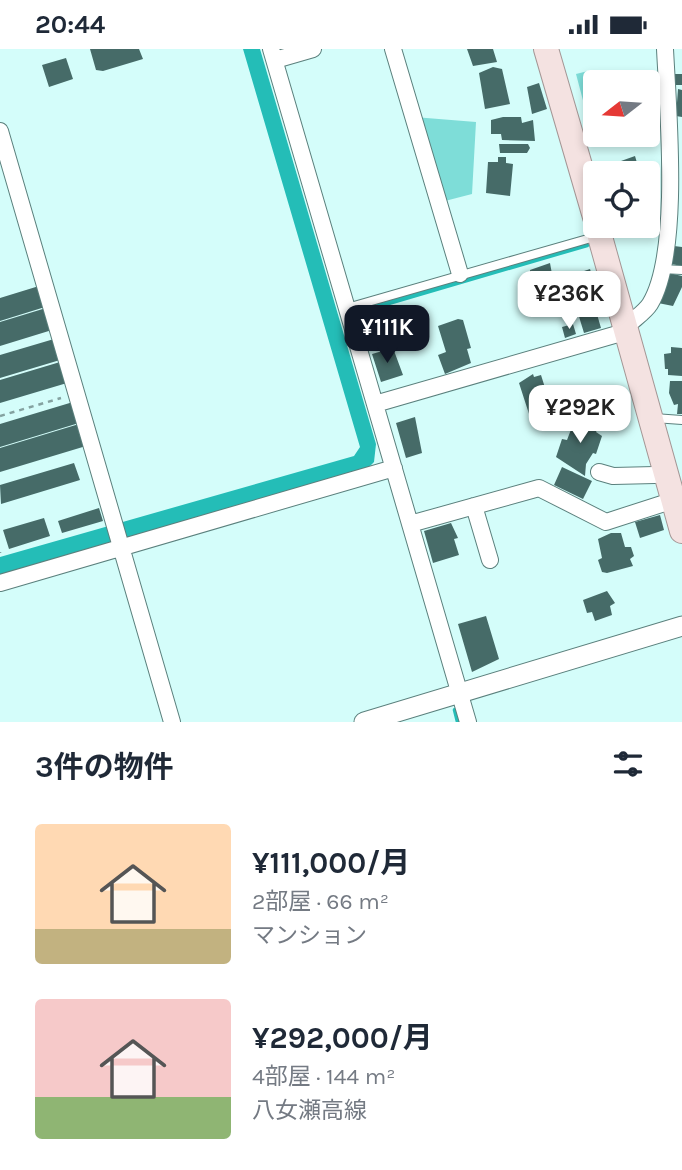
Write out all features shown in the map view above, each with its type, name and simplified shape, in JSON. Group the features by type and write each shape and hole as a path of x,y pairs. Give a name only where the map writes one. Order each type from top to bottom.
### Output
{"main road":[{"path":"546,49 583,186"},
{"path":"598,238 627,328 682,531"}],"street":[{"path":"313,49 273,54 468,722"},
{"path":"393,49 460,274"},
{"path":"375,404 627,328 650,304 661,269 671,168 665,49"},
{"path":"0,131 172,722"},
{"path":"0,583 394,468"},
{"path":"599,472 613,476 655,475"},
{"path":"410,524 539,488 606,522 674,500"},
{"path":"474,506 490,560"},
{"path":"364,722 682,626"}],"lane":[{"path":"347,308 460,274 583,231"},
{"path":"661,269 682,270"},
{"path":"652,418 682,420"}],"path":[{"path":"0,416 76,393"}],"shaded area":[{"path":"243,49 260,49 376,444 374,462 368,468 0,575 0,557 354,456 360,447"},
{"path":"583,72 583,100 576,74"},
{"path":"414,117 476,122 472,194 441,202"}],"building":[{"path":"90,49 139,49 143,59 103,71 96,70"},
{"path":"467,49 493,49 497,62 473,66"},
{"path":"66,58 73,79 49,87 42,65"},
{"path":"493,67 502,69 510,104 485,109 479,73"},
{"path":"674,74 682,74 682,85 674,85"},
{"path":"539,83 547,109 532,114 527,87"},
{"path":"678,89 682,90 682,117 676,116"},
{"path":"521,117 522,123 533,120 535,141 502,140 501,134 491,134 491,120"},
{"path":"499,144 528,144 530,148 527,153 500,153"},
{"path":"635,156 636,161 621,161"},
{"path":"498,157 506,157 506,163 513,164 510,196 486,193 488,162 498,162"},
{"path":"674,246 682,247 682,266 671,264"},
{"path":"550,263 556,296 539,301 531,281 530,270"},
{"path":"590,269 595,285 568,293 563,278"},
{"path":"669,273 682,276 682,287 673,306 658,303"},
{"path":"39,286 45,307 0,321 0,298"},
{"path":"594,304 601,328 584,333 577,310"},
{"path":"46,308 52,330 0,346 0,322"},
{"path":"458,319 463,320 471,348 467,349 471,363 445,374 438,355 446,352 438,326"},
{"path":"573,324 576,334 565,338 562,327"},
{"path":"54,339 60,360 0,378 0,355"},
{"path":"671,347 682,348 682,376 668,375 668,369 665,369 664,354 671,353"},
{"path":"393,348 403,375 381,382 372,354"},
{"path":"60,362 67,383 0,403 0,380"},
{"path":"533,374 534,377 541,375 552,410 530,417 519,383"},
{"path":"670,381 682,381 682,414 677,414 678,404 674,405 669,393"},
{"path":"73,402 79,423 0,447 0,424"},
{"path":"415,417 422,453 406,458 396,423"},
{"path":"585,417 601,422 596,432 602,436 596,454 593,453 586,464 585,476 556,457 562,439 567,440 572,427 579,427"},
{"path":"79,424 86,446 0,472 0,448"},
{"path":"74,463 80,480 1,504 0,485"},
{"path":"562,467 592,481 583,499 554,485"},
{"path":"99,508 103,521 62,533 58,521"},
{"path":"660,515 664,530 640,538 635,522"},
{"path":"44,518 50,536 9,549 3,530"},
{"path":"451,523 458,538 454,539 459,555 433,563 424,531"},
{"path":"611,533 621,533 625,547 631,547 634,556 630,559 633,566 607,573 602,572 598,560 602,558 598,539"},
{"path":"607,591 615,603 610,606 612,615 595,621 592,612 587,613 583,600"},
{"path":"486,616 499,659 472,672 458,624"}],"waterway":[{"path":"358,312 587,245"},
{"path":"455,710 458,722"}]}
